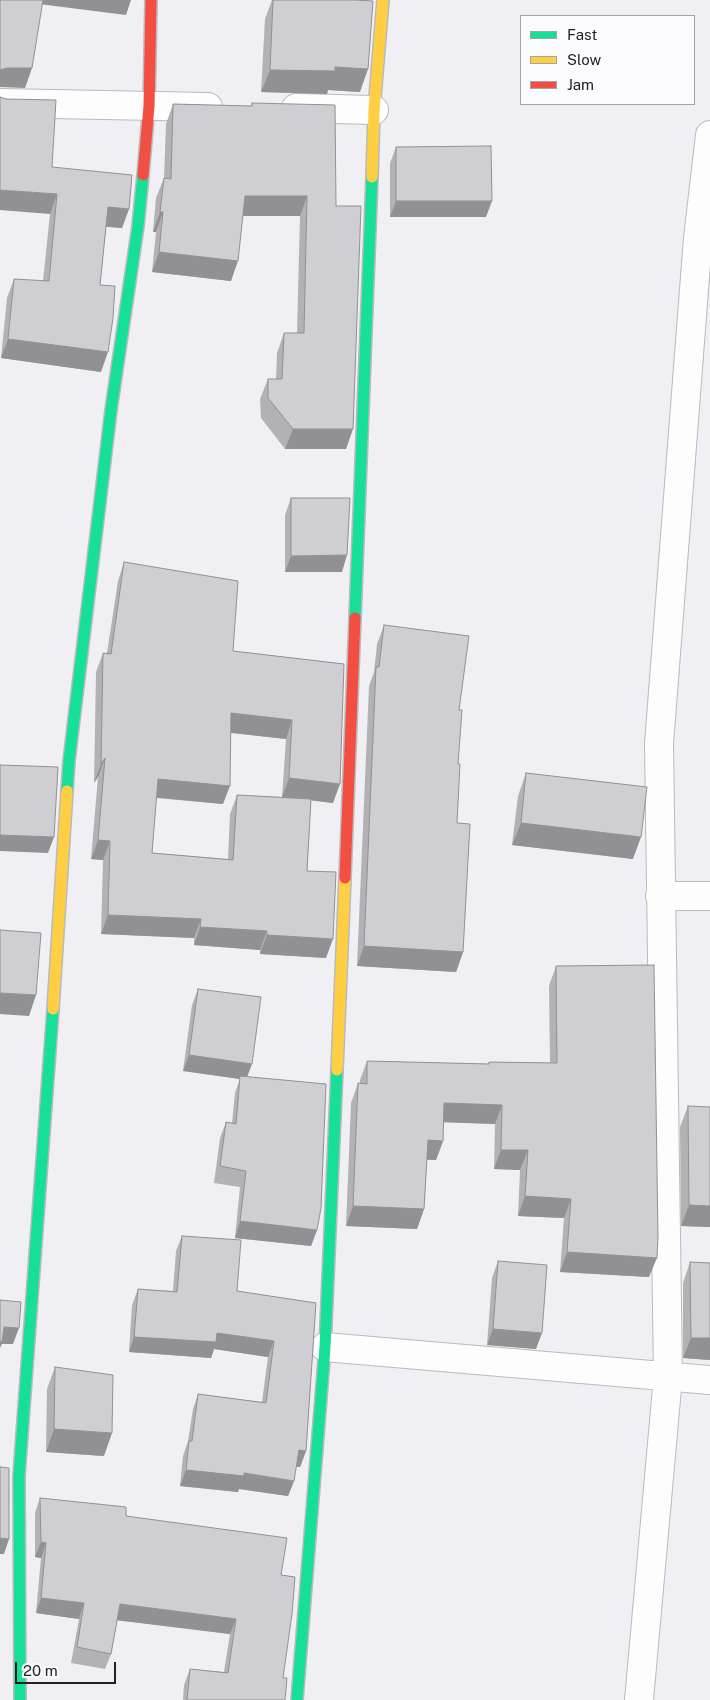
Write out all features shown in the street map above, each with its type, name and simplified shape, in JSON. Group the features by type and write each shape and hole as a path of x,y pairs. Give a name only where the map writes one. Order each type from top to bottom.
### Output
{"street":[{"path":"20,1700 19,1476 62,892 69,761 111,410 138,226 149,106 151,0"},
{"path":"297,1700 325,1347 351,740 374,110 383,0"},
{"path":"0,103 237,107"},
{"path":"276,108 374,110"},
{"path":"640,1700 668,1377 659,744 698,238 710,136"},
{"path":"660,896 710,896"},
{"path":"325,1347 710,1380"}],"building":[{"path":"0,0 43,0 32,68 7,68 0,70"},
{"path":"273,0 373,1 368,69 335,67 335,71 270,70"},
{"path":"0,97 6,99 56,100 52,167 132,175 129,209 108,207 100,285 115,286 108,352 8,339 14,279 49,281 57,194 0,190"},
{"path":"252,103 335,105 336,206 361,206 353,429 293,429 268,398 268,379 282,379 284,333 304,333 307,196 245,196 238,261 159,252 163,212 160,212 164,178 171,179 173,104 252,106"},
{"path":"491,146 492,201 396,201 396,147"},
{"path":"291,498 350,498 347,555 291,556"},
{"path":"124,562 238,581 233,651 344,664 340,784 289,778 292,720 231,713 230,786 158,779 152,853 233,860 237,795 311,799 307,871 336,872 333,939 267,935 267,931 200,927 201,919 108,915 110,841 98,840 105,758 101,764 103,653 111,654"},
{"path":"384,625 469,636 459,710 462,710 458,764 460,764 457,823 470,824 463,952 364,946 376,667 379,667"},
{"path":"0,765 58,767 54,837 0,835"},
{"path":"526,773 647,787 641,837 521,823"},
{"path":"0,930 41,933 36,995 0,993"},
{"path":"654,965 657,1258 567,1252 571,1199 525,1196 528,1150 501,1150 502,1105 444,1103 443,1141 428,1140 424,1209 353,1206 358,1083 367,1084 367,1061 489,1064 489,1062 557,1063 556,966"},
{"path":"198,989 261,997 252,1064 189,1055"},
{"path":"240,1076 326,1084 321,1208 317,1230 240,1221 246,1171 220,1166 226,1122 236,1124"},
{"path":"688,1106 710,1107 710,1206 689,1205"},
{"path":"182,1236 241,1240 237,1291 316,1303 306,1451 299,1450 294,1481 244,1473 244,1476 186,1470 189,1441 192,1441 198,1394 266,1403 274,1341 217,1333 216,1342 134,1337 138,1289 177,1292"},
{"path":"498,1261 547,1265 542,1333 493,1329"},
{"path":"690,1262 710,1263 710,1338 691,1338"},
{"path":"0,1300 21,1302 19,1328 4,1327 2,1342 0,1341"},
{"path":"55,1367 113,1375 112,1433 54,1429"},
{"path":"0,1467 9,1468 9,1539 0,1538"},
{"path":"40,1498 126,1507 126,1516 287,1538 281,1575 295,1577 283,1678 287,1678 285,1700 187,1700 190,1669 228,1673 236,1619 120,1604 111,1654 77,1647 84,1603 41,1598 46,1543 41,1542"}],"traffic: fast":[{"path":"67,791 111,410 138,226 143,175"},
{"path":"355,618 372,177"},
{"path":"20,1700 19,1476 53,1009"},
{"path":"297,1700 325,1347 337,1070"}],"traffic: slow":[{"path":"372,177 374,110 383,0"},
{"path":"53,1009 67,791"},
{"path":"337,1070 345,878"}],"traffic: jam":[{"path":"143,175 149,106 151,0"},
{"path":"345,878 355,618"}]}
